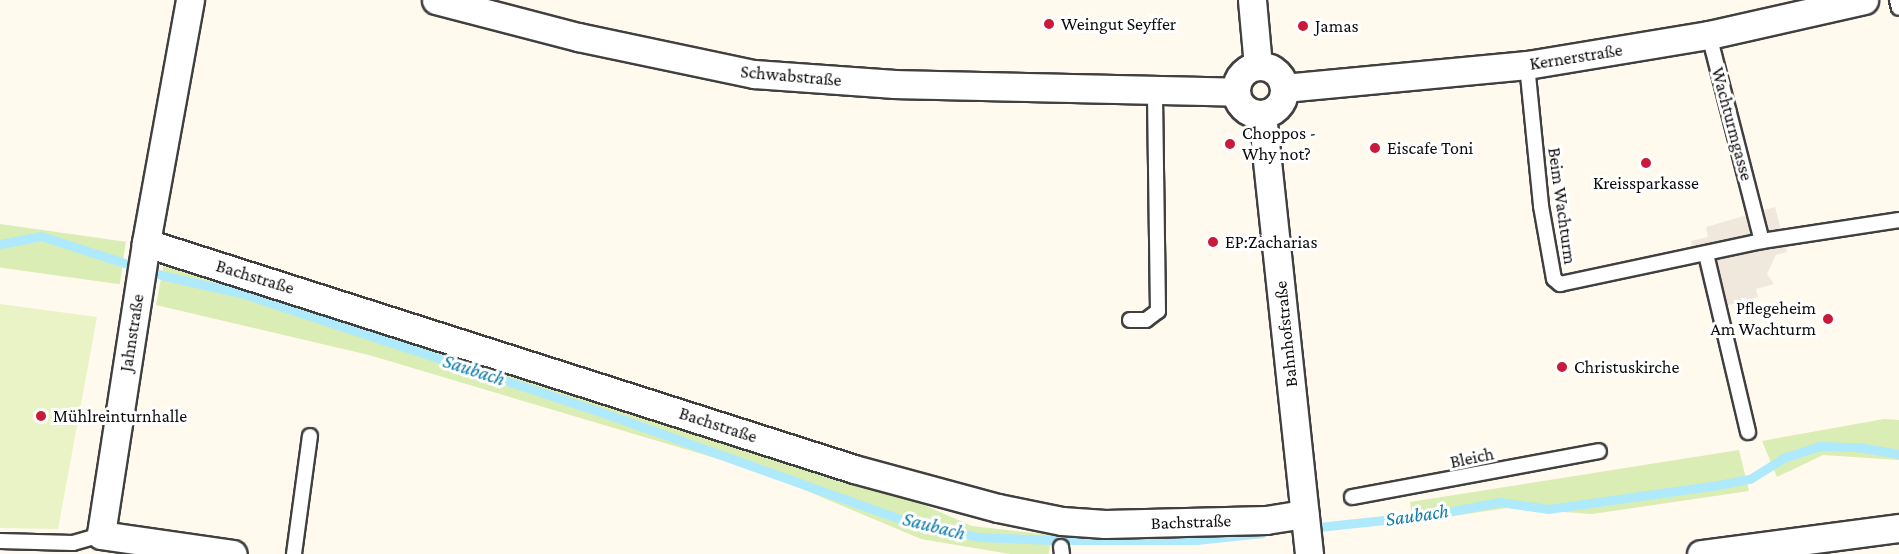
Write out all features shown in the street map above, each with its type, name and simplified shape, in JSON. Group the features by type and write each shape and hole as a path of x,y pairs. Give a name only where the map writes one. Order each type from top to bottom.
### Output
{"street":[{"name":"Jahnstraße","path":"95,537 190,0"},
{"name":"Schwabstraße","path":"436,0 601,42 754,74 895,84 1236,92"},
{"path":"1252,0 1258,66"},
{"name":"Kernerstraße","path":"1284,88 1527,65 1709,35 1864,0"},
{"path":"1258,66 1270,68 1280,76 1284,88 1282,100 1262,114 1240,104 1236,92 1238,80 1246,70 1258,66"},
{"name":"Bahnhofstraße","path":"1262,114 1309,554"},
{"name":"Bachstraße","path":"143,262 965,500 1062,521 1105,524 1305,517"},
{"path":"1701,554 1805,548 1899,528"},
{"path":"95,537 233,554"}],"lane":[{"path":"1897,0 1899,8"},
{"name":"Wachturmgasse","path":"1709,35 1762,241"},
{"name":"Beim Wachturm","path":"1527,65 1541,206 1557,282 1700,255"},
{"path":"1130,320 1146,320 1158,311 1155,89"},
{"path":"1748,432 1718,308 1700,255 1762,241 1899,220"},
{"path":"294,554 310,436"},
{"name":"Bleich","path":"1352,497 1599,452"},
{"path":"0,541 95,537"}],"green space":[{"path":"0,224 126,242 120,284 0,267"},
{"path":"164,263 894,492 972,526 1051,535 1049,554 1010,554 921,539 762,472 369,355 156,305"},
{"name":"Mühlreinturnhalle","path":"0,304 97,317 58,529 0,528"},
{"path":"1884,419 1899,420 1899,460 1823,455 1777,477 1762,441"},
{"path":"1739,450 1749,491 1592,514 1507,508 1412,522 1410,502"}],"shaded area":[{"path":"1775,207 1787,252 1776,255 1767,274 1774,284 1756,289 1758,297 1710,310 1691,241 1708,237 1706,227"}],"waterway":[{"name":"Saubach","path":"0,244 41,236 165,276 244,294 604,413 905,521 979,537 1051,540 1196,540 1263,533"},
{"name":"Saubach","path":"1309,528 1431,515 1500,502 1548,509 1718,485 1750,479 1783,458 1821,446 1858,447 1899,454"}],"place":[{"name":"Weingut Seyffer","path":"1049,24"},
{"name":"Jamas","path":"1303,26"},
{"name":"Choppos - Why not?","path":"1230,144"},
{"name":"Eiscafe Toni","path":"1375,148"},
{"name":"Kreissparkasse","path":"1646,163"},
{"name":"EP:Zacharias","path":"1213,242"},
{"name":"Pflegeheim Am Wachturm","path":"1828,319"},
{"name":"Christuskirche","path":"1562,367"},
{"name":"Mühlreinturnhalle","path":"41,416"}]}
